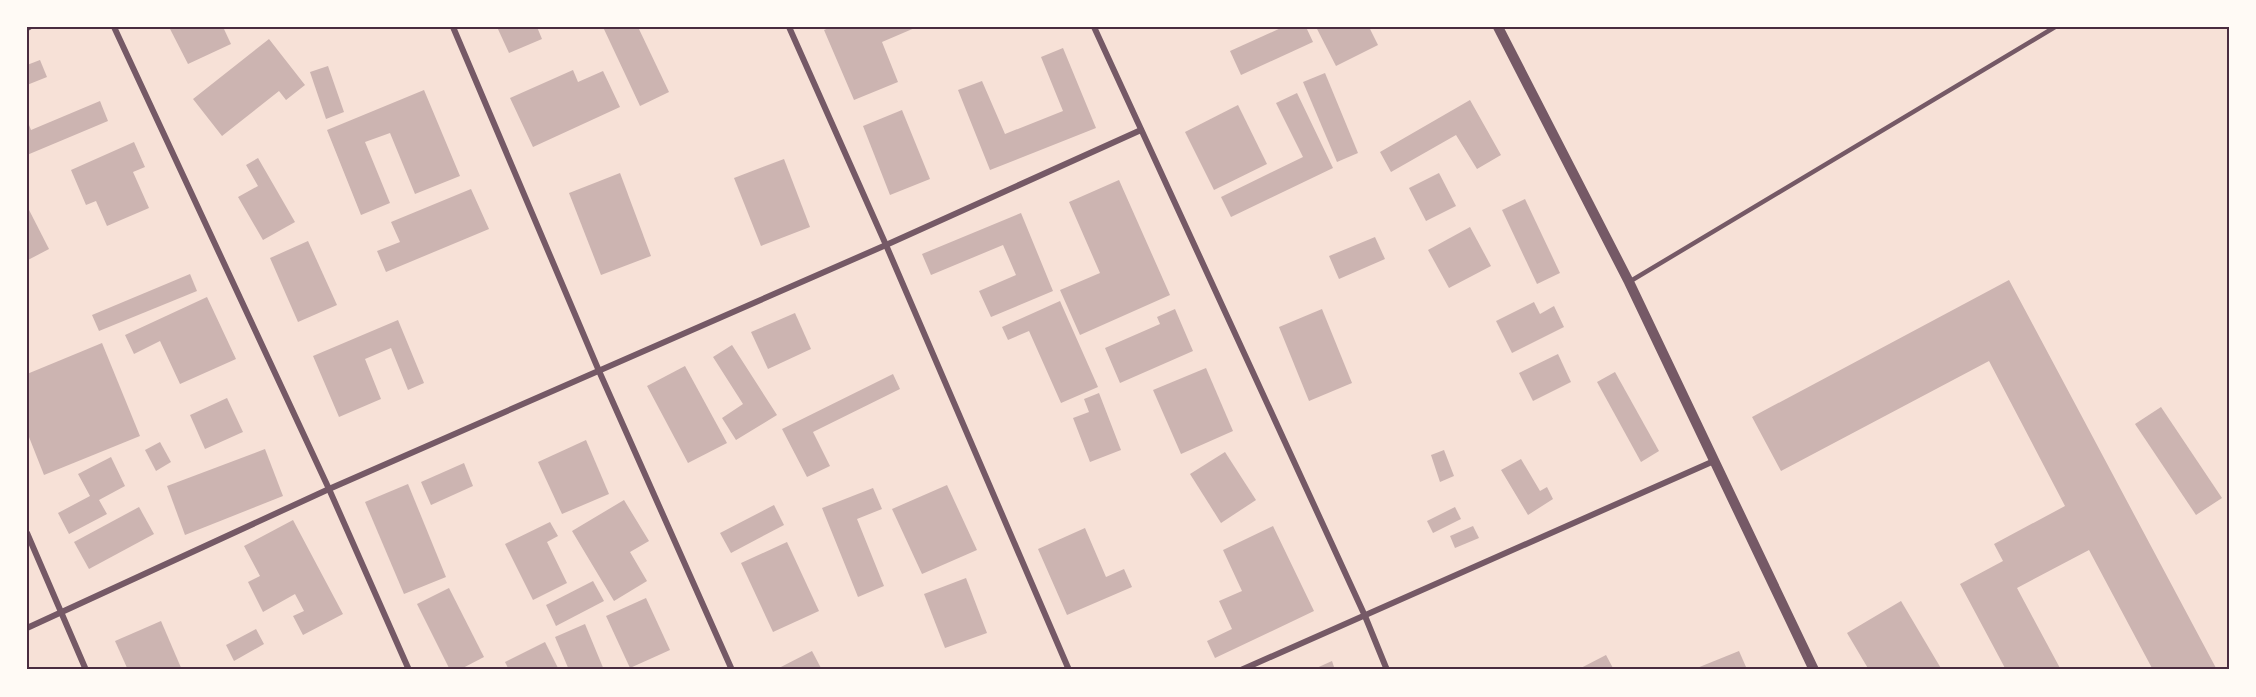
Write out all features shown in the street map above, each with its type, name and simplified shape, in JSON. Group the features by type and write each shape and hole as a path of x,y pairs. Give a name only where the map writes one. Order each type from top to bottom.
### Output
{"street":[{"path":"114,27 329,489 409,670"},
{"path":"453,27 599,371 732,670"},
{"path":"789,27 886,245 1069,670"},
{"path":"1094,27 1365,616 1387,670"},
{"path":"1498,27 1629,282 1814,670"},
{"path":"27,628 329,489 886,245 1141,130"},
{"path":"1241,670 1714,461"},
{"path":"27,534 86,670"}],"lane":[{"path":"1629,282 2055,27"}],"building":[{"path":"169,27 223,27 231,44 188,64"},
{"path":"497,27 537,27 542,39 509,53"},
{"path":"603,27 638,27 669,92 640,106"},
{"path":"831,27 917,27 882,42 898,82 854,100 824,30"},
{"path":"1283,27 1306,27 1313,42 1241,75 1230,51"},
{"path":"1316,27 1369,27 1378,45 1336,66"},
{"path":"269,39 305,85 286,100 279,91 222,136 193,99"},
{"path":"1063,48 1096,128 990,170 958,90 982,81 1005,134 1063,111 1041,57"},
{"path":"40,60 47,77 27,85 27,65"},
{"path":"328,66 344,112 326,119 310,72"},
{"path":"573,70 578,82 603,71 620,107 533,147 510,98"},
{"path":"1325,73 1358,153 1337,162 1303,82"},
{"path":"424,90 460,176 415,194 390,133 365,142 390,203 361,215 327,130"},
{"path":"1297,93 1333,168 1231,217 1221,197 1303,157 1276,103"},
{"path":"1470,100 1501,155 1477,169 1456,135 1391,172 1380,152"},
{"path":"100,101 108,121 27,155 27,120 31,130"},
{"path":"1238,105 1267,164 1214,190 1185,132"},
{"path":"902,110 930,179 890,195 863,126"},
{"path":"134,142 145,167 133,172 149,208 107,226 96,201 86,205 71,170"},
{"path":"258,158 295,222 263,240 238,197 258,186 246,165"},
{"path":"784,159 810,227 761,246 734,178"},
{"path":"620,173 651,256 601,275 569,193"},
{"path":"1439,173 1456,206 1426,221 1409,188"},
{"path":"1119,180 1170,295 1080,335 1060,290 1100,273 1069,202"},
{"path":"471,189 489,229 386,272 377,251 400,242 391,222"},
{"path":"1525,199 1560,273 1537,284 1502,210"},
{"path":"27,206 49,249 28,260 27,259"},
{"path":"1021,213 1053,291 991,317 979,291 1016,275 1003,245 931,275 922,254"},
{"path":"1470,227 1491,266 1449,288 1428,250"},
{"path":"1375,237 1385,259 1339,279 1329,256"},
{"path":"308,241 337,305 298,322 270,258"},
{"path":"190,274 197,291 99,331 92,315"},
{"path":"2009,280 2216,668 2213,670 2153,670 2089,550 2017,588 2061,670 2006,670 1960,584 2003,561 1994,544 2065,506 1989,361 1781,471 1752,417"},
{"path":"207,297 236,359 180,384 160,341 134,354 125,335"},
{"path":"1060,301 1098,387 1061,403 1029,331 1008,340 1002,327"},
{"path":"1534,302 1540,314 1554,306 1564,327 1512,353 1496,321"},
{"path":"1175,309 1193,351 1120,383 1105,348 1160,324 1157,317"},
{"path":"1322,309 1352,383 1309,401 1279,327"},
{"path":"795,313 811,349 768,369 751,332"},
{"path":"398,320 424,383 408,390 391,348 365,359 381,399 339,417 313,356"},
{"path":"102,343 140,436 44,475 27,432 27,374"},
{"path":"732,345 777,415 736,440 722,418 743,404 713,357"},
{"path":"1558,354 1571,382 1533,401 1519,373"},
{"path":"685,366 727,443 688,463 647,386"},
{"path":"1206,368 1233,431 1181,454 1153,390"},
{"path":"1615,372 1659,451 1641,462 1597,382"},
{"path":"893,374 900,389 813,432 830,466 807,477 782,429"},
{"path":"1099,393 1121,450 1090,462 1073,418 1089,412 1084,399"},
{"path":"227,398 243,432 205,449 190,415"},
{"path":"2161,407 2222,498 2196,515 2135,424"},
{"path":"586,440 609,494 562,514 538,462"},
{"path":"160,442 171,462 156,471 145,450"},
{"path":"265,449 283,496 185,535 167,486"},
{"path":"1444,450 1454,476 1440,482 1431,455"},
{"path":"1225,452 1256,500 1221,523 1190,474"},
{"path":"111,457 125,486 99,500 107,514 69,534 58,513 90,496 78,474"},
{"path":"1521,459 1540,491 1547,487 1553,499 1528,515 1501,470"},
{"path":"464,463 473,486 431,505 421,482"},
{"path":"408,484 446,577 404,594 365,502"},
{"path":"947,485 977,550 922,574 892,509"},
{"path":"873,488 882,509 857,519 884,586 858,597 822,508"},
{"path":"624,500 649,541 630,552 647,581 614,601 572,531"},
{"path":"774,505 784,525 731,553 720,533"},
{"path":"139,507 154,534 89,569 74,542"},
{"path":"1455,507 1461,519 1433,533 1427,521"},
{"path":"293,520 343,614 303,635 293,616 304,611 295,594 263,612 248,582 260,576 244,546"},
{"path":"550,522 558,536 547,542 567,583 533,600 505,544"},
{"path":"1273,526 1314,611 1215,658 1207,641 1232,629 1219,601 1242,591 1223,550"},
{"path":"1473,526 1479,538 1455,548 1450,536"},
{"path":"1085,528 1106,577 1124,569 1132,587 1067,615 1038,549"},
{"path":"787,542 819,611 773,632 741,563"},
{"path":"966,578 987,633 945,648 924,594"},
{"path":"593,581 604,601 556,626 546,605"},
{"path":"449,588 484,657 459,670 450,670 417,604"},
{"path":"646,598 670,650 630,668 606,616"},
{"path":"1901,601 1942,670 1869,670 1847,633"},
{"path":"161,621 182,670 128,670 115,641"},
{"path":"585,624 604,670 569,670 555,637"},
{"path":"256,629 264,644 234,661 226,645"},
{"path":"545,642 559,670 509,670 505,662"},
{"path":"812,651 822,670 780,670 779,668"},
{"path":"1739,651 1746,667 1739,670 1692,670"},
{"path":"1606,655 1614,670 1577,670"},
{"path":"1332,661 1335,670 1312,670"}]}
